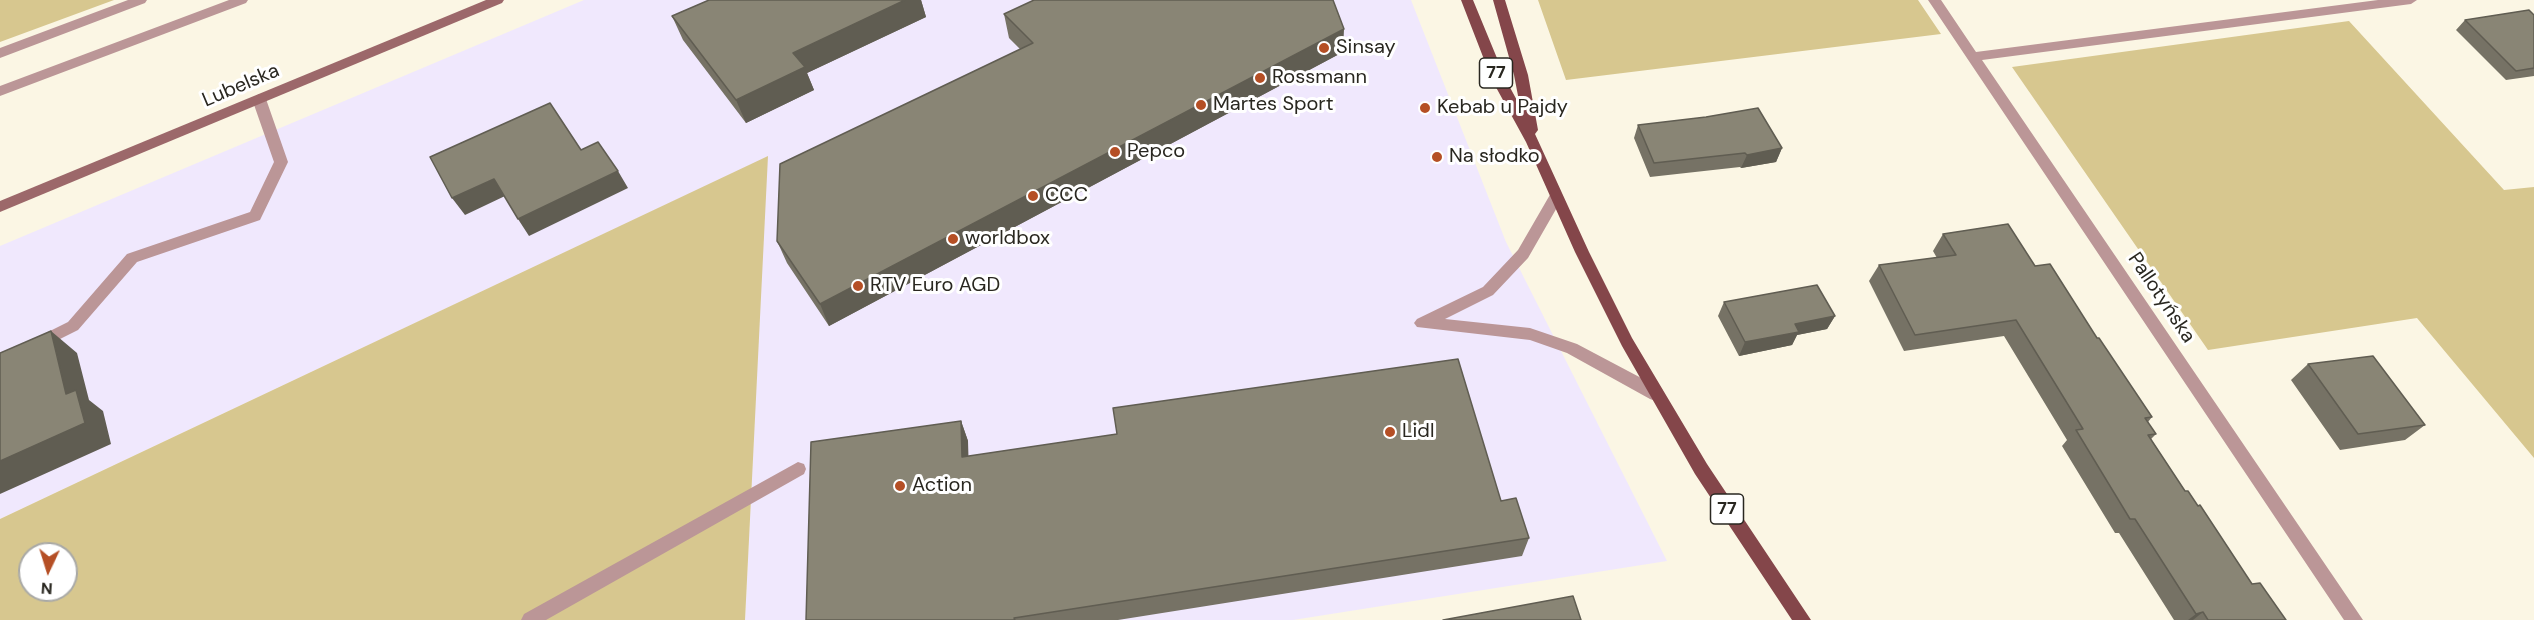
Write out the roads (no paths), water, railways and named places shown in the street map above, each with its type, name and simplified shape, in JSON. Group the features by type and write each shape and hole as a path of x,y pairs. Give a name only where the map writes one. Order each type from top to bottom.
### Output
{"main road":[{"name":"Lubelska","path":"0,207 498,0"},
{"name":"77","path":"1467,0 1499,80 1533,142 1556,197 1615,320 1656,394 1739,528 1802,620"},
{"name":"77","path":"1499,0 1521,75 1533,142"}],"street":[{"path":"0,53 141,0"},
{"path":"0,91 242,0"},
{"name":"Pallotyńska","path":"1934,0 2354,620"},
{"path":"1973,57 2411,0"},
{"path":"0,363 73,326 132,258 255,216 281,162 259,99"},
{"path":"1556,197 1523,254 1488,291 1422,323 1530,334 1572,348 1656,394"},
{"path":"530,620 798,469"}],"place":[{"name":"Sinsay","path":"1324,48"},
{"name":"Rossmann","path":"1260,78"},
{"name":"Martes Sport","path":"1201,105"},
{"name":"Kebab u Pajdy","path":"1425,108"},
{"name":"Pepco","path":"1115,152"},
{"name":"Na słodko","path":"1437,157"},
{"name":"CCC","path":"1033,196"},
{"name":"worldbox","path":"953,239"},
{"name":"RTV Euro AGD","path":"858,286"},
{"name":"Lidl","path":"1390,432"},
{"name":"Action","path":"900,486"}]}
